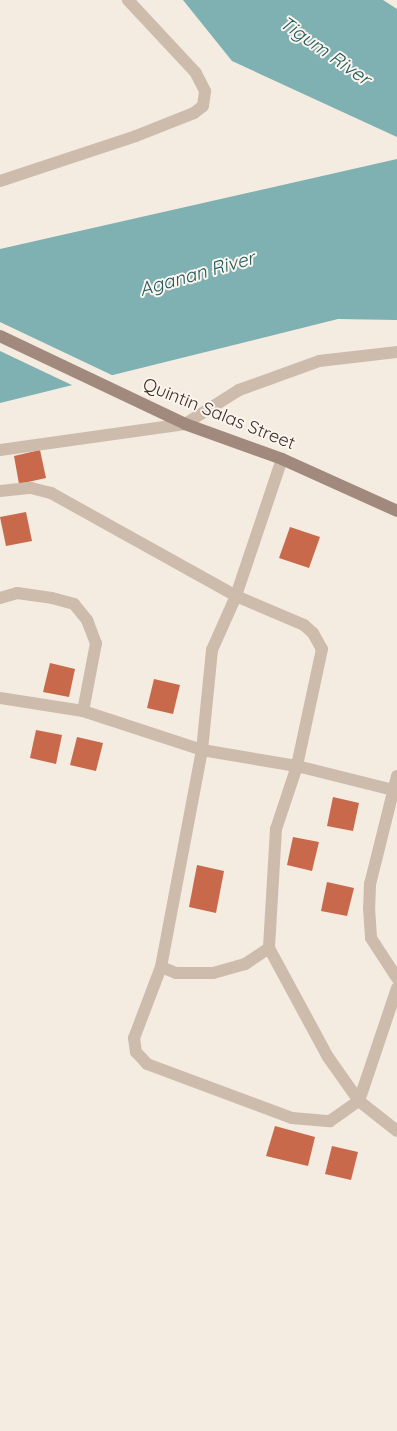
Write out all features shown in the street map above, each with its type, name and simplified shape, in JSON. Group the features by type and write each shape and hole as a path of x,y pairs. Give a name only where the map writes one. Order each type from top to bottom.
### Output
{"main road":[{"name":"Quintin Salas Street","path":"0,336 185,424 282,458 397,511"}],"street":[{"path":"0,181 136,136 194,113 203,106 205,91 196,73 128,0"},
{"path":"0,450 185,424 239,390 319,361 397,352"},
{"path":"282,458 236,596 212,650 202,750 161,967 134,1038 136,1052 147,1064 292,1118 330,1121 358,1101 397,988"},
{"path":"0,491 31,488 51,494 236,596 304,625 313,633 322,649 297,766 276,829 269,948 328,1057 358,1101 397,1131"},
{"path":"0,598 17,593 52,598 74,604 87,620 96,642 83,710"},
{"path":"0,698 83,710 202,750 297,766 395,790"},
{"path":"397,776 370,884 369,908 371,938 397,978"},
{"path":"161,967 176,973 213,973 246,964 269,948"}],"water":[{"name":"Tigum River","path":"183,0 383,0 397,9 397,137 232,61"},
{"name":"Aganan River","path":"397,159 397,320 338,319 0,403 0,249"}],"pier":[{"path":"0,322 116,377 76,387 0,351"}],"building":[{"path":"40,450 46,478 19,484 14,456"},
{"path":"26,512 32,541 6,546 0,517"},
{"path":"290,527 320,537 309,568 279,558"},
{"path":"50,663 75,669 69,697 43,692"},
{"path":"154,679 180,685 173,714 147,708"},
{"path":"36,730 62,735 56,764 30,758"},
{"path":"77,737 103,743 96,771 70,765"},
{"path":"333,797 359,803 353,831 327,826"},
{"path":"293,837 319,842 312,871 287,865"},
{"path":"197,865 224,871 216,913 189,907"},
{"path":"327,882 354,888 347,916 321,911"},
{"path":"275,1126 315,1137 308,1166 266,1156"},
{"path":"332,1146 358,1152 351,1180 325,1174"}]}
